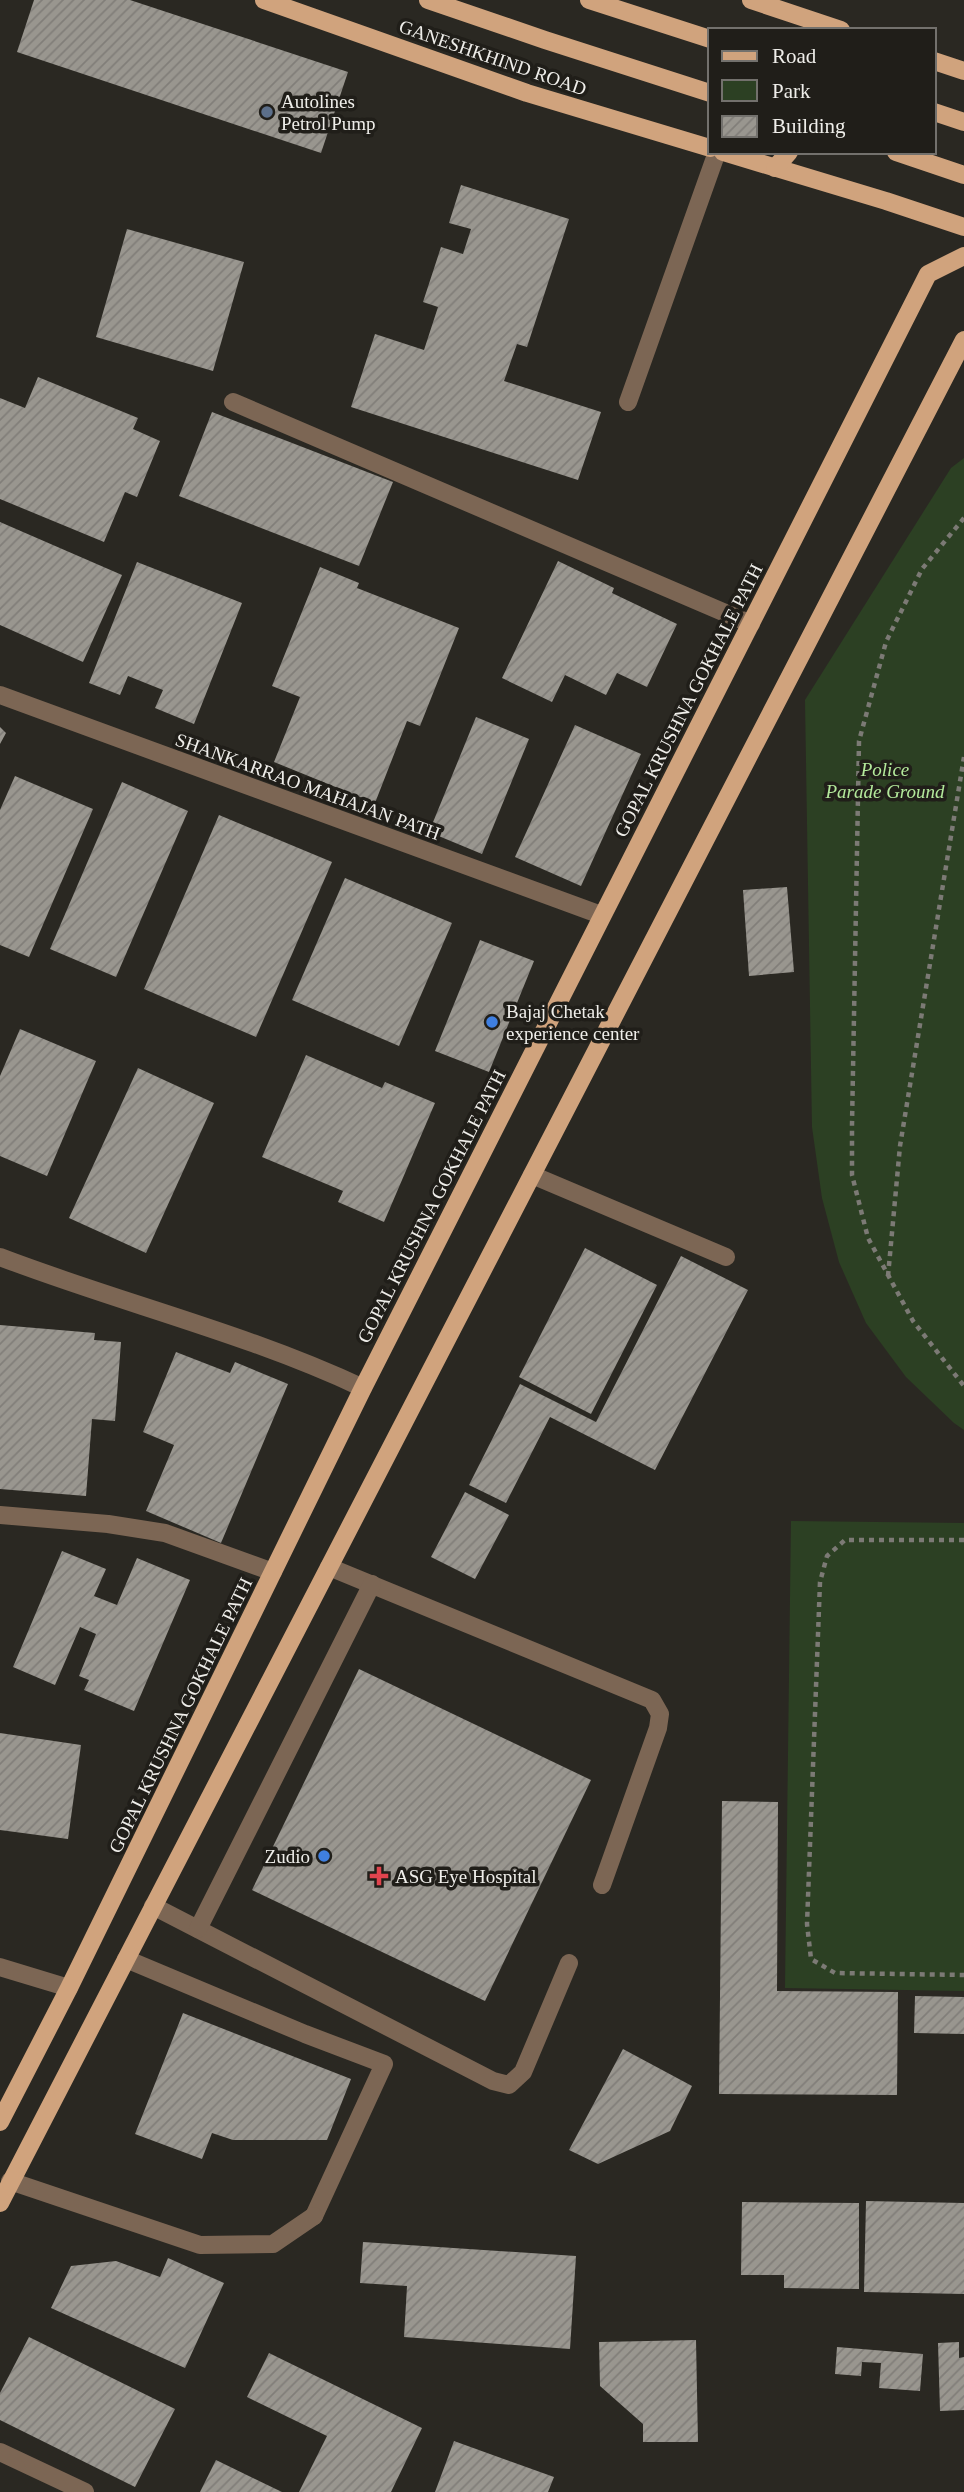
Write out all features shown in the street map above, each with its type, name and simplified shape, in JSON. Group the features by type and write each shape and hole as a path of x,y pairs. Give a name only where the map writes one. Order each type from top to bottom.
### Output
{"main road":[{"name":"GANESHKHIND ROAD","path":"264,0 527,93 708,147"},
{"path":"428,0 708,92"},
{"path":"589,0 708,38"},
{"path":"751,0 820,26"},
{"path":"936,62 964,71"},
{"path":"936,113 964,122"},
{"path":"730,154 964,227"},
{"path":"775,168 787,154"},
{"path":"901,154 964,174"},
{"name":"GOPAL KRUSHNA GOKHALE PATH","path":"0,2122 69,1988 363,1388 928,274 964,256"},
{"path":"0,2203 964,340"}],"street":[{"path":"628,402 716,154"},
{"path":"233,402 751,624"},
{"name":"SHANKARRAO MAHAJAN PATH","path":"0,695 601,915"},
{"path":"532,1175 726,1257"},
{"path":"0,1257 257,1343 311,1363 363,1388"},
{"path":"0,1515 108,1524 165,1533 273,1572"},
{"path":"328,1567 652,1700 660,1714 659,1728 602,1885"},
{"path":"198,1929 372,1584"},
{"path":"153,1906 494,2081 509,2085 523,2072 569,1963"},
{"path":"10,2181 200,2245 273,2244 314,2216 384,2064 126,1959"},
{"path":"0,1967 69,1988"},
{"path":"0,2452 85,2492"}],"path":[{"path":"964,518 922,569 886,642 859,741 852,1175 868,1238 888,1276 913,1321 964,1386"},
{"path":"888,1276 900,1146 964,757"},
{"path":"964,1541 845,1540 827,1556 820,1582 807,1924 811,1959 835,1973 964,1975"}],"green space":[{"name":"Police Parade Ground","path":"964,458 964,1430 906,1377 866,1323 839,1262 822,1198 812,1127 805,700 951,468"},
{"path":"791,1521 964,1523 964,1991 785,1988"}],"building":[{"name":"Autolines Petrol Pump","path":"34,0 130,0 348,72 321,153 17,52"},
{"path":"461,185 569,219 527,347 517,344 504,381 601,412 578,480 351,407 375,334 424,350 438,307 423,302 441,247 463,254 471,229 449,223"},
{"path":"127,229 244,262 213,371 96,337"},
{"path":"38,377 138,418 133,429 160,441 137,497 125,492 104,542 0,499 0,398 25,408"},
{"path":"212,412 393,482 359,566 179,496"},
{"path":"0,522 122,575 83,662 0,625"},
{"path":"558,561 614,588 612,593 677,624 647,687 617,673 606,695 565,675 552,702 502,678"},
{"path":"137,562 242,603 194,724 155,708 163,690 128,676 120,695 89,683"},
{"path":"320,567 359,583 357,588 459,628 420,726 407,721 375,803 274,762 300,697 272,686"},
{"path":"476,717 529,739 482,854 429,832"},
{"path":"575,725 641,754 581,886 515,857"},
{"path":"0,727 6,733 0,744"},
{"path":"15,776 93,809 29,957 0,945 0,810"},
{"path":"122,782 188,811 116,977 50,949"},
{"path":"219,815 332,862 256,1037 144,989"},
{"path":"345,878 452,923 399,1046 292,1000"},
{"path":"787,887 794,972 749,976 743,890"},
{"path":"480,940 534,961 489,1072 435,1051"},
{"path":"20,1029 96,1061 47,1176 0,1156 0,1076"},
{"path":"306,1055 382,1088 385,1082 435,1103 384,1222 338,1202 343,1191 262,1157"},
{"path":"138,1068 214,1103 146,1253 69,1218"},
{"path":"585,1248 657,1285 591,1414 519,1377"},
{"path":"681,1256 748,1290 655,1470 550,1417 506,1503 469,1485 520,1384 596,1422"},
{"path":"0,1325 95,1333 94,1340 121,1342 115,1421 92,1419 86,1496 0,1489"},
{"path":"176,1352 230,1373 235,1362 288,1384 221,1543 146,1511 174,1445 143,1432"},
{"path":"465,1492 509,1515 475,1579 431,1557"},
{"path":"62,1551 106,1569 94,1596 117,1605 137,1558 190,1580 134,1711 84,1690 89,1680 79,1676 96,1634 80,1627 55,1685 13,1667"},
{"path":"359,1669 591,1780 485,2001 252,1890"},
{"path":"0,1733 81,1745 68,1839 0,1830"},
{"path":"722,1801 778,1802 777,1991 898,1992 897,2095 719,2094"},
{"path":"915,1996 964,1997 964,2034 914,2033"},
{"path":"183,2013 351,2079 327,2140 233,2140 212,2133 202,2159 135,2134"},
{"path":"623,2049 692,2086 670,2131 598,2164 569,2150"},
{"path":"866,2201 964,2203 964,2294 864,2292"},
{"path":"742,2202 859,2203 859,2289 784,2288 784,2275 741,2275"},
{"path":"363,2242 576,2256 570,2349 404,2337 407,2286 360,2283"},
{"path":"168,2258 224,2283 185,2368 51,2308 71,2266 116,2261 160,2277"},
{"path":"29,2337 175,2409 135,2487 0,2420 0,2393"},
{"path":"696,2340 698,2442 643,2442 643,2424 600,2386 599,2342"},
{"path":"959,2342 959,2358 964,2357 964,2410 940,2411 938,2343"},
{"path":"837,2347 923,2354 920,2391 879,2388 881,2363 862,2362 861,2376 835,2374"},
{"path":"269,2353 422,2428 391,2492 299,2492 327,2436 247,2397"},
{"path":"454,2441 554,2477 548,2492 435,2492"},
{"path":"216,2460 282,2492 200,2492"}],"place":[{"name":"Autolines Petrol Pump","path":"267,112"},
{"name":"Bajaj Chetak experience center","path":"492,1022"},
{"name":"Zudio","path":"324,1856"},
{"name":"ASG Eye Hospital","path":"379,1876"}]}
